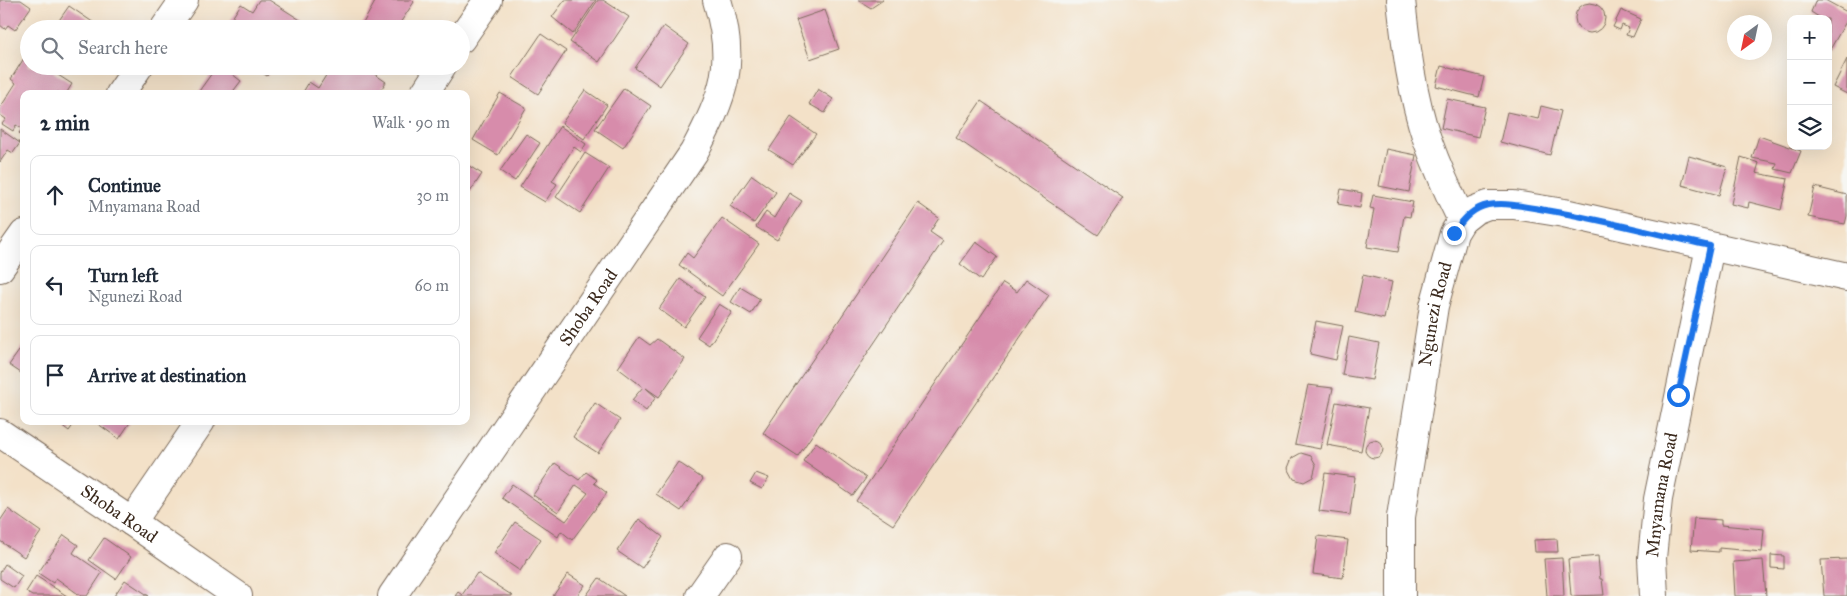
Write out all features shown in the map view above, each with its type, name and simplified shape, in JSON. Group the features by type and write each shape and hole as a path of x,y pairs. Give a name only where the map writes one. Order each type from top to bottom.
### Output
{"street":[{"path":"170,20 184,0"},
{"path":"470,26 488,0"},
{"name":"Shoba Road","path":"392,596 694,152 710,122 723,90 727,62 723,19 717,0"},
{"path":"1401,0 1415,96 1442,180 1462,220 1474,210 1488,205 1514,205 1564,213 1847,277"},
{"path":"123,90 133,75"},
{"path":"427,90 436,75"},
{"name":"Ngunezi Road","path":"1402,596 1401,517 1416,415 1434,306 1454,233 1462,220"},
{"path":"0,268 20,240"},
{"name":"Mnyamana Road","path":"1654,596 1652,558 1658,500 1710,246"},
{"path":"132,522 197,425"},
{"name":"Shoba Road","path":"0,433 238,596"},
{"path":"700,596 728,556"}],"building":[{"path":"0,0 21,0 31,7 20,20 15,30 8,25 5,29 0,25"},
{"path":"259,0 269,0 300,20 231,20 241,4 252,11"},
{"path":"372,0 412,0 414,2 402,20 365,20 375,2"},
{"path":"565,0 596,0 573,34 552,17"},
{"path":"598,0 603,0 629,17 599,62 570,42"},
{"path":"858,0 883,0 871,8"},
{"path":"1816,0 1825,0 1847,12 1847,20 1832,46 1832,15 1816,15 1811,12"},
{"path":"1590,3 1601,7 1605,18 1601,29 1590,33 1579,29 1575,18 1579,7"},
{"path":"69,6 90,20 59,20"},
{"path":"825,10 839,49 810,59 796,20"},
{"path":"1621,10 1641,19 1633,37 1626,35 1629,28 1622,25 1620,30 1613,27"},
{"path":"664,26 689,44 660,86 635,68"},
{"path":"541,34 566,51 538,94 512,77"},
{"path":"1847,59 1847,94 1833,87"},
{"path":"20,65 20,75 58,75 72,84 68,90 20,90 20,128 16,125 13,131 2,124 6,119 0,115 0,108 16,83 11,79"},
{"path":"1441,66 1484,77 1479,97 1436,86"},
{"path":"211,75 233,75 241,81 234,90 200,90"},
{"path":"326,75 376,75 386,82 381,90 304,90 309,82 318,88"},
{"path":"624,88 651,106 623,148 595,129"},
{"path":"818,89 833,99 825,113 809,104"},
{"path":"585,90 607,105 584,139 562,123"},
{"path":"500,93 526,108 498,155 473,140"},
{"path":"1447,99 1485,107 1478,137 1441,128"},
{"path":"981,101 1123,198 1098,235 956,138"},
{"path":"1541,106 1561,111 1550,155 1500,142 1507,112 1538,119"},
{"path":"791,117 816,134 793,165 769,150"},
{"path":"560,126 586,144 581,152 574,147 552,181 557,184 545,202 520,187"},
{"path":"0,129 20,143 13,153 8,150 0,162"},
{"path":"526,134 540,143 515,181 500,171"},
{"path":"1759,136 1787,146 1787,150 1801,151 1792,173 1775,169 1777,163 1752,158"},
{"path":"1386,149 1416,155 1409,192 1379,186"},
{"path":"585,153 609,168 580,213 556,197"},
{"path":"1689,156 1727,167 1719,195 1682,185"},
{"path":"1741,157 1759,163 1756,173 1788,179 1781,210 1749,202 1748,208 1731,204"},
{"path":"470,166 482,174 470,192"},
{"path":"752,175 776,192 754,223 730,206"},
{"path":"1815,187 1847,195 1845,224 1808,217"},
{"path":"1341,189 1362,193 1360,208 1338,204"},
{"path":"789,193 802,201 777,240 756,227 766,212 774,218"},
{"path":"1373,195 1413,202 1410,217 1404,216 1398,252 1367,247 1374,209 1370,208"},
{"path":"918,203 939,218 930,232 943,241 798,456 763,433"},
{"path":"722,218 759,244 722,296 679,265 687,253 693,258"},
{"path":"976,242 997,257 981,280 960,264"},
{"path":"1363,275 1392,282 1384,319 1355,312"},
{"path":"680,279 705,297 684,327 659,309"},
{"path":"1026,279 1049,295 893,525 856,501 1003,283 1017,292"},
{"path":"740,287 760,299 751,314 731,302"},
{"path":"719,304 732,312 709,345 697,337"},
{"path":"1316,321 1343,326 1336,360 1310,354"},
{"path":"639,337 650,345 657,339 685,359 659,397 646,388 656,397 646,411 632,400 643,387 618,368"},
{"path":"1349,337 1379,343 1372,380 1342,375"},
{"path":"20,350 20,372 9,365"},
{"path":"1308,385 1333,388 1320,449 1295,444"},
{"path":"1336,402 1369,408 1361,451 1327,445"},
{"path":"595,403 620,420 598,453 573,437"},
{"path":"61,425 73,425 69,431"},
{"path":"100,425 128,425 119,439"},
{"path":"1370,440 1378,440 1383,445 1381,456 1370,458 1365,453 1365,445"},
{"path":"816,442 866,478 853,496 803,461"},
{"path":"1301,453 1311,456 1316,465 1313,477 1304,482 1294,479 1288,468 1292,458"},
{"path":"678,462 703,479 681,511 656,494"},
{"path":"555,463 579,480 586,472 597,480 594,483 607,493 572,540 561,531 558,537 502,498 512,484 566,521 588,493 576,485 558,512 533,495"},
{"path":"756,473 769,478 762,489 750,483"},
{"path":"1325,473 1355,477 1350,515 1319,511"},
{"path":"8,509 41,532 24,557 0,541 0,521"},
{"path":"1694,518 1721,520 1721,525 1764,529 1762,552 1719,548 1719,552 1691,550"},
{"path":"639,519 663,537 642,568 617,551"},
{"path":"515,522 541,539 520,571 494,553"},
{"path":"64,535 78,545 73,553 102,573 87,596 81,596 56,578 53,583 38,573"},
{"path":"1318,536 1348,540 1343,578 1313,574"},
{"path":"104,538 131,557 116,579 89,560"},
{"path":"1557,539 1558,552 1535,552 1534,540"},
{"path":"1771,555 1784,556 1784,569 1771,568"},
{"path":"1598,556 1600,579 1602,579 1604,595 1571,596 1568,559"},
{"path":"1562,558 1564,596 1547,596 1544,559"},
{"path":"1847,559 1847,596 1824,596 1821,560"},
{"path":"1763,560 1766,596 1735,596 1733,562"},
{"path":"5,564 22,576 14,588 0,579 0,572"},
{"path":"477,573 513,596 455,596 458,592 462,595"},
{"path":"568,574 585,585 577,596 553,596"},
{"path":"36,576 67,596 32,596 26,592"},
{"path":"599,578 625,596 586,596"},
{"path":"125,580 149,596 114,596"}],"route":[{"path":"1454,233 1462,220 1474,210 1488,205 1514,205 1564,213 1710,246 1678,395"}]}
